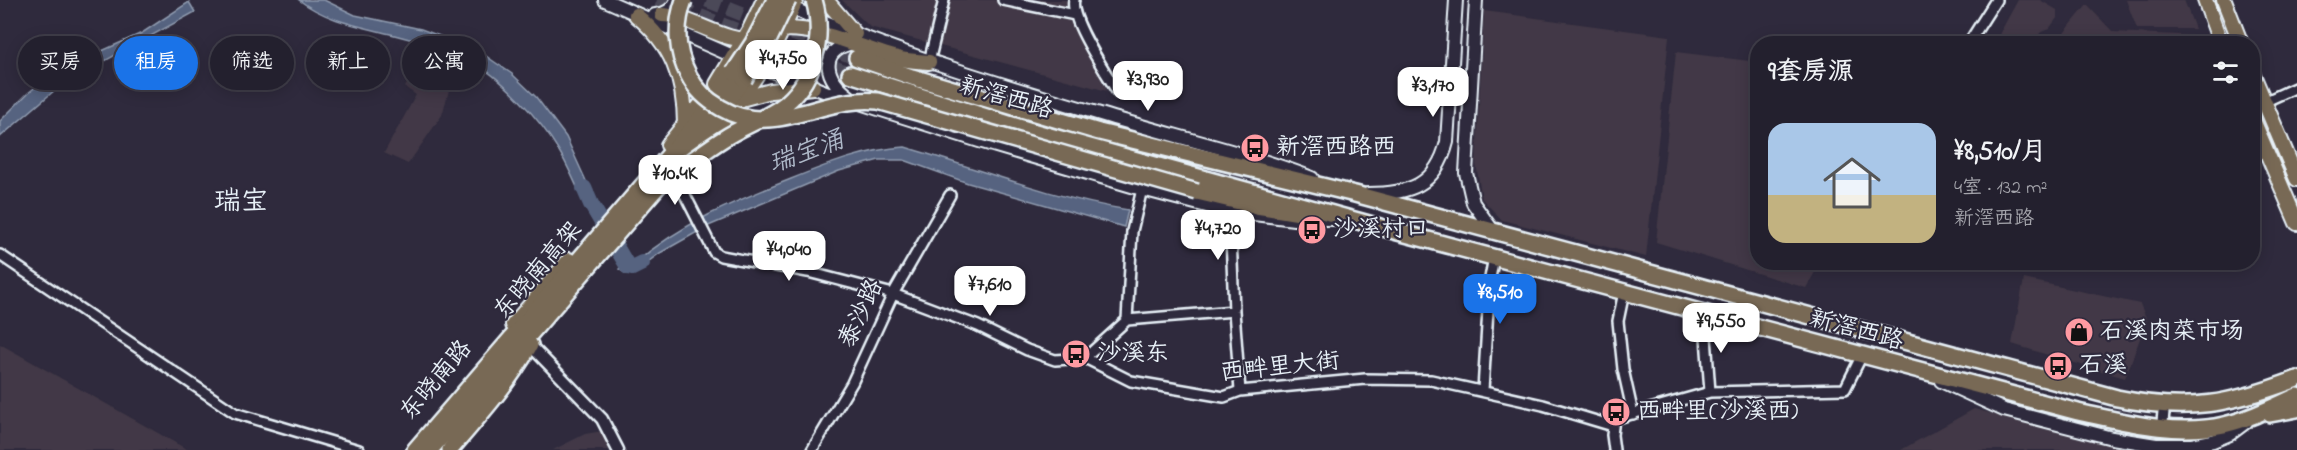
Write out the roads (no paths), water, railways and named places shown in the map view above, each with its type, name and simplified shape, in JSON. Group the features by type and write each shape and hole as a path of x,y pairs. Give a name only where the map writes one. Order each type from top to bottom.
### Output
{"highway":[{"path":"684,0 678,39 682,61 687,72 692,82 709,100 739,117 761,120 781,119 844,102 878,101 1197,192 1282,211 1353,219"},
{"name":"东晓南高架","path":"415,450 708,108 746,54 774,0"},
{"path":"665,183 721,140 780,108 796,92 810,71 817,47 818,19 814,0"},
{"name":"东晓南高架","path":"430,450 665,183 736,91 792,3"},
{"name":"新滘西路","path":"855,45 912,77 1099,132 1354,194 2099,394 2164,406 2199,406 2223,402 2297,379"},
{"name":"新滘西路","path":"850,74 1028,130 1624,292 2078,412 2162,428 2224,426 2255,416 2297,396"},
{"path":"447,449 503,387 530,345"},
{"path":"2255,416 2297,409"}],"main road":[{"path":"605,0 735,57 813,87 978,141 1142,189 1230,211 1294,219 1353,219"},
{"path":"662,15 677,0"},
{"name":"东晓南路","path":"408,450 685,125 735,57 764,0"},
{"path":"774,0 792,3 855,45"},
{"path":"826,0 855,45"},
{"path":"735,57 766,34 784,29 808,32 903,59 930,62 1108,117 1240,153 1354,194 1395,194 1414,189 1439,164 1447,142 1456,0"},
{"path":"1476,0 1466,173 1473,202 1493,231"},
{"path":"2205,0 2218,36"},
{"path":"2224,0 2238,36"},
{"path":"636,15 662,15 686,19 744,40 753,39 768,30 792,3"},
{"path":"530,345 665,183 741,99 763,68 784,29 792,3"},
{"path":"636,15 658,34 669,51 682,86 685,125"},
{"path":"855,45 843,45 832,55 828,71 833,83 861,104"},
{"path":"741,99 771,91 813,87"},
{"path":"2260,107 2297,179"},
{"path":"2260,136 2297,223"},
{"path":"1927,373 2004,410 2112,438 2156,445 2192,445 2213,441 2230,434 2255,416"}],"street":[{"path":"930,62 944,0"},
{"path":"1003,0 1075,15"},
{"path":"1074,0 1072,8 1075,15 1118,93"},
{"path":"1973,36 1996,0"},
{"path":"2260,105 2297,87"},
{"path":"665,183 684,194 708,242 714,252 721,256 808,272 893,294 978,326 1027,350 1055,360 1085,358 1127,320 1234,310"},
{"path":"1127,320 1132,231 1142,189"},
{"name":"泰沙路","path":"812,450 852,384 893,294 950,195"},
{"path":"1230,211 1240,391"},
{"path":"0,255 235,413 359,450"},
{"path":"1483,390 1490,278 1494,257"},
{"path":"1624,292 1618,321 1623,369 1633,414"},
{"path":"1710,392 1706,337 1711,315"},
{"path":"530,345 602,419 618,450"},
{"path":"1614,450 1614,423 1633,414 1710,392 1845,389 1863,355"},
{"name":"西畔里大街","path":"1085,358 1131,381 1224,397 1240,391 1365,379 1407,378 1483,390 1614,423"},
{"path":"2162,428 2164,406"}],"water":[{"path":"299,0 324,0 355,15 421,29 440,36 402,37 335,19"},
{"path":"189,2 195,12 151,36 135,36"},
{"path":"114,46 114,56 102,62 102,51"},
{"path":"486,56 512,74 536,97 566,137 597,205 589,213 552,139 520,101 486,71"},
{"path":"32,90 55,90 0,137 0,121"},
{"path":"905,147 1044,191 1128,210 1124,227 968,183 904,160 879,160 839,171 706,227 660,253 633,273 626,274 619,269 628,258 634,264 689,225 749,196 847,158 890,148"}],"waterway":[{"name":"瑞宝涌","path":"584,188 628,267 632,268 642,263"}],"tunnel":[{"path":"657,0 850,74"},
{"path":"707,0 857,58"}],"place":[{"name":"新滘西路西","path":"1255,148"},
{"name":"沙溪村口","path":"1312,230"},
{"name":"石溪肉菜市场","path":"2079,332"},
{"name":"沙溪东","path":"1076,354"},
{"name":"石溪","path":"2058,366"},
{"name":"西畔里(沙溪西)","path":"1616,412"}],"district":[{"name":"瑞宝","path":"241,202"}]}
